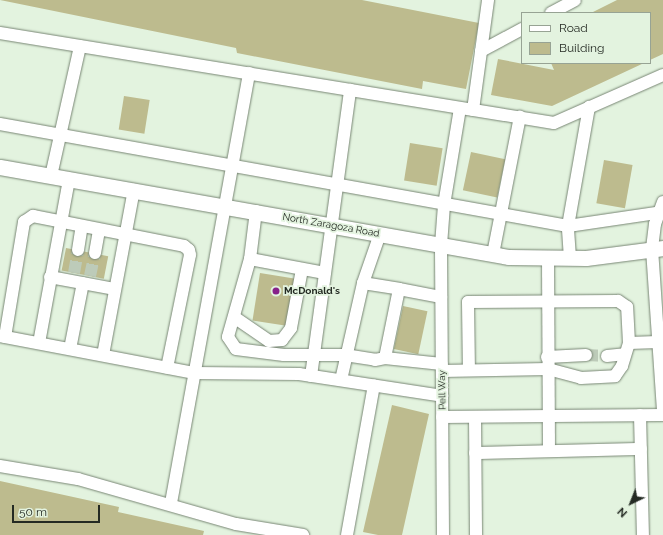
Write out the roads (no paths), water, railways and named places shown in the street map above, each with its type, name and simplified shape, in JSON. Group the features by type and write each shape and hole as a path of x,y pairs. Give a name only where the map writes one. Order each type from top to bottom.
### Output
{"main road":[{"name":"North Zaragoza Road","path":"0,167 493,254 548,259 570,258 657,248"}],"street":[{"path":"473,110 488,0"},
{"path":"553,12 575,0"},
{"path":"481,51 521,30"},
{"path":"0,33 554,123 663,76"},
{"path":"51,176 80,46"},
{"path":"170,503 249,73"},
{"path":"311,376 350,90"},
{"path":"570,258 568,226 589,107"},
{"name":"Pell Way","path":"444,535 441,245 444,205 460,108"},
{"path":"493,254 520,117"},
{"path":"0,124 232,168 568,226 662,209 657,248 659,297 658,342 662,366 663,409"},
{"path":"39,343 69,179"},
{"path":"103,355 114,289 134,190"},
{"path":"256,211 250,259 228,337 236,348 284,355 314,357 345,355 375,360 385,358 469,370 547,363 586,355"},
{"path":"167,368 190,255 184,246 33,216 24,222 3,336 103,355 167,368 194,373 311,376 442,396"},
{"path":"78,250 82,226"},
{"path":"95,253 99,230"},
{"path":"341,380 345,355 363,283 380,234"},
{"path":"250,259 325,273"},
{"path":"548,259 547,363 549,451"},
{"path":"284,355 289,343 287,336 302,269"},
{"path":"50,277 81,280 114,289"},
{"path":"70,349 81,280"},
{"path":"363,283 441,297"},
{"path":"385,358 399,289"},
{"path":"469,370 468,302 618,301 627,307 627,349 615,376 581,378 547,363"},
{"path":"234,317 269,341 276,342 287,336"},
{"path":"607,356 627,349 658,342"},
{"path":"347,535 374,385"},
{"path":"640,415 643,535"},
{"path":"442,417 663,415"},
{"path":"475,417 476,535"},
{"path":"475,453 641,449"},
{"path":"0,466 50,473 170,503 236,524 303,535"}],"tunnel":[{"path":"74,273 78,250"},
{"path":"90,276 95,253"},
{"path":"586,355 607,356"}],"place":[{"name":"McDonald's","path":"276,291"}]}
